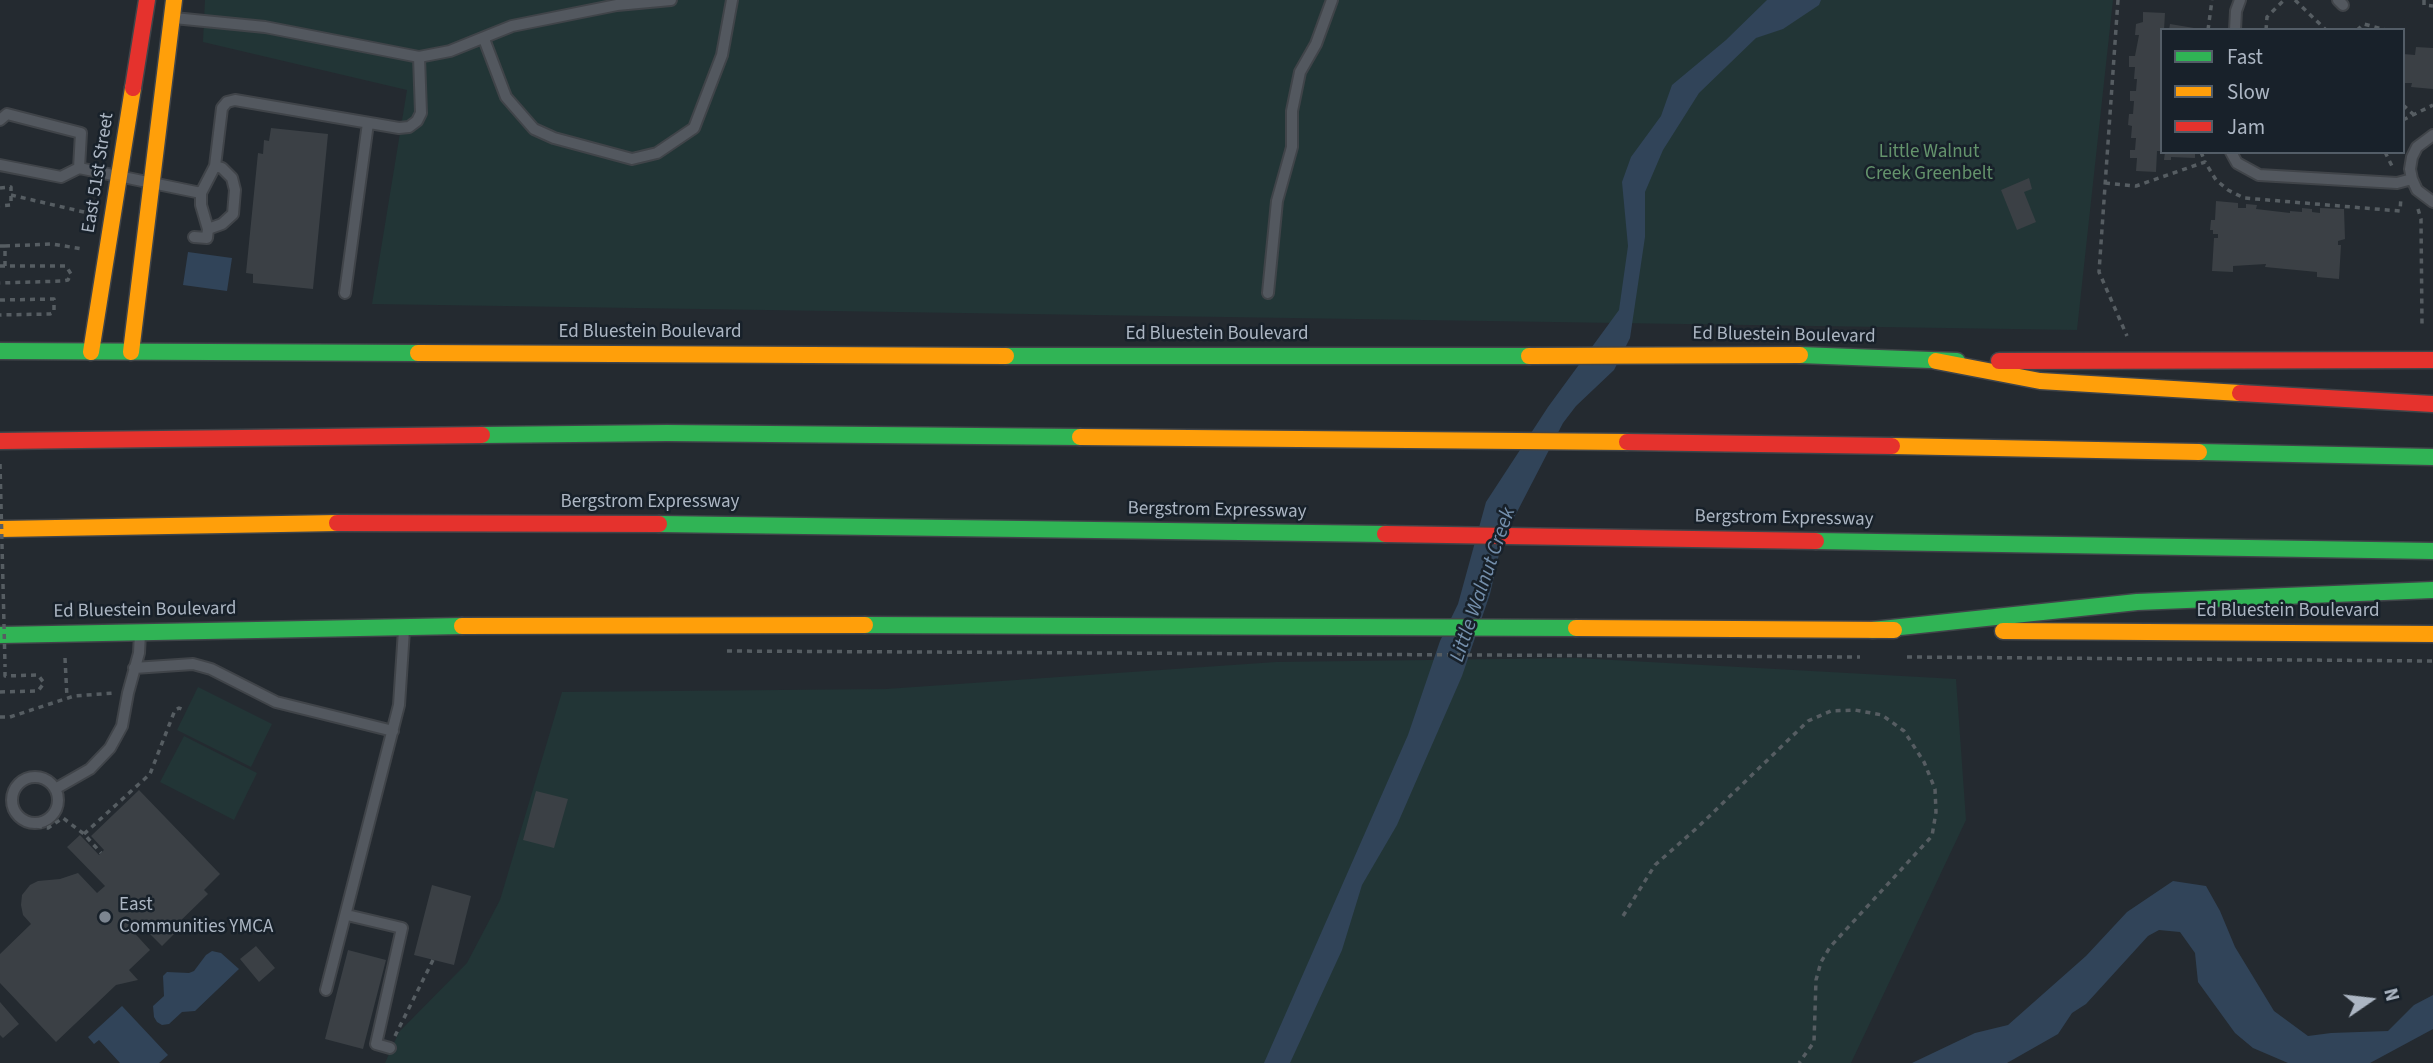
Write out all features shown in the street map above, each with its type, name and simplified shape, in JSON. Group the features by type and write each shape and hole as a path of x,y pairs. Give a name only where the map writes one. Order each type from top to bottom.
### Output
{"main road":[{"name":"East 51st Street","path":"131,352 132,207 120,178 147,0"},
{"path":"154,0 171,18"},
{"name":"East 51st Street","path":"91,352 132,207 151,183 174,0"},
{"name":"Ed Bluestein Boulevard","path":"0,351 1275,357 1819,355 1936,361 2433,360"},
{"path":"1936,361 2040,381 2433,404"},
{"path":"0,441 667,433 1668,442 2433,457"},
{"path":"205,541 258,524"},
{"name":"Bergstrom Expressway","path":"0,529 258,524 742,524 2433,551"},
{"path":"1872,630 2137,602 2433,590"},
{"name":"Ed Bluestein Boulevard","path":"0,635 729,624 2433,634"}],"lane":[{"path":"171,18 265,27 419,57 450,51 512,26 617,5 671,0"},
{"path":"484,39 506,97 534,129 554,138 632,159 657,153 694,128 722,55 732,0"},
{"path":"1268,293 1277,201 1292,147 1292,111 1300,72 1316,44 1332,0"},
{"path":"2235,28 2240,0"},
{"path":"194,237 207,238 208,229 201,205 201,193 215,166 222,107 227,102 235,100 399,128 409,127 417,121 421,113 419,57"},
{"path":"0,120 7,114 81,133 79,168"},
{"path":"345,293 368,122"},
{"path":"2433,135 2417,147 2410,169 2417,190 2433,202"},
{"path":"2232,154 2236,163 2259,174 2397,183 2412,180"},
{"path":"0,165 61,177 79,168 201,193"},
{"path":"208,229 222,224 233,214 235,190 232,178 222,168 215,166"},
{"path":"326,990 399,705 404,627"},
{"path":"55,789 90,769 110,748 122,726 139,653 141,632"},
{"path":"134,668 193,664 211,669 276,702 393,731"},
{"path":"37,776 51,783 55,789 58,805 50,818 43,822 28,822 16,814 12,807 13,792 22,780 37,776"},
{"path":"347,915 402,928 376,1044 390,1048"}],"path":[{"path":"2118,0 2099,272 2127,336"},
{"path":"2208,28 2212,0"},
{"path":"2266,28 2267,17 2284,0"},
{"path":"2295,0 2324,28"},
{"path":"2424,0 2424,5 2433,6"},
{"path":"2359,28 2364,24 2379,28"},
{"path":"2405,119 2433,105"},
{"path":"2405,107 2413,114"},
{"path":"2202,154 2216,180 2244,198 2400,211 2401,197 2408,199"},
{"path":"2385,154 2392,166"},
{"path":"2105,183 2136,186 2205,162"},
{"path":"0,188 11,187 12,205 0,205"},
{"path":"11,195 96,215"},
{"path":"2417,207 2421,219 2422,325"},
{"path":"0,283 65,281 71,274 68,267 63,265 3,266 2,246 52,244 92,251"},
{"path":"0,300 54,299 54,312 50,314 0,315"},
{"path":"0,464 5,676 38,675 44,683 38,691 0,692"},
{"path":"723,651 1873,657"},
{"path":"65,654 67,698"},
{"path":"0,657 13,656"},
{"path":"1900,657 2433,661"},
{"path":"0,717 10,717 67,698 128,693"},
{"path":"84,834 150,774 175,710 184,710"},
{"path":"1623,916 1655,865 1808,721 1830,712 1856,710 1882,715 1904,732 1924,762 1935,789 1936,812 1932,835 1825,954 1816,980 1814,1042 1799,1063"},
{"path":"37,826 48,828 63,818 84,834 101,853"},
{"path":"390,1048 433,960"}],"green space":[{"name":"Little Walnut Creek Greenbelt","path":"205,0 2113,0 2077,330 372,304 407,90 203,42"},
{"path":"1577,658 1956,679 1966,820 1851,1063 385,1063 399,1032 467,963 500,900 562,692 886,689 1276,662"},
{"path":"198,687 272,724 251,767 177,730"},
{"path":"184,736 257,773 234,820 160,782"}],"water":[{"name":"Little Walnut Creek","path":"1767,0 1821,0 1819,5 1783,29 1756,38 1699,93 1663,150 1645,192 1645,237 1630,338 1614,370 1576,406 1563,423 1502,541 1490,594 1462,676 1397,825 1362,885 1342,950 1290,1063 1264,1063 1408,735 1440,641 1458,604 1486,502 1548,407 1619,310 1628,246 1622,182 1631,157 1661,116 1672,85 1726,40"},
{"path":"188,252 232,258 227,291 183,285"},
{"path":"2173,881 2206,886 2235,947 2274,1011 2308,1036 2388,1031 2414,1005 2433,995 2433,1029 2370,1063 2288,1063 2253,1048 2235,1033 2198,982 2195,953 2180,932 2159,930 2148,936 2086,1004 2072,1013 2058,1034 2007,1063 1912,1063 1975,1033 2008,1025 2086,956 2127,912"},
{"path":"212,951 221,953 239,969 195,1011 182,1012 169,1024 162,1025 157,1022 153,1006 164,996 163,976 167,972 194,971"},
{"path":"122,1006 168,1055 159,1063 120,1063 99,1040 94,1044 88,1037"}],"building":[{"path":"2143,12 2165,13 2164,28 2160,28 2160,151 2157,151 2156,172 2136,171 2137,158 2130,158 2130,150 2135,150 2136,138 2131,138 2132,126 2128,125 2129,114 2133,114 2134,101 2130,101 2130,91 2136,91 2137,79 2134,79 2135,67 2129,67 2129,56 2135,56 2139,35 2135,35 2136,24 2143,22"},
{"path":"2170,24 2194,28 2169,28"},
{"path":"2416,47 2433,48 2433,89 2411,87 2412,83 2405,83 2405,54 2415,55"},
{"path":"271,128 328,134 313,289 253,283 253,274 246,273 258,153 263,154 264,140 269,141"},
{"path":"2165,154 2195,154 2195,158 2171,157 2171,160 2164,160"},
{"path":"2029,178 2032,189 2024,192 2036,222 2017,230 2001,190"},
{"path":"2216,201 2238,203 2238,208 2246,208 2246,204 2257,205 2256,209 2290,213 2302,212 2302,208 2320,213 2320,208 2344,209 2345,239 2338,241 2338,245 2341,245 2339,279 2317,277 2317,272 2265,267 2266,264 2233,266 2233,272 2212,271 2214,238 2218,238 2218,234 2213,234 2213,230 2210,230 2211,220 2215,220"},
{"name":"East Communities YMCA","path":"139,790 220,874 204,890 208,894 170,931 174,934 162,946 136,920 129,927 150,950 129,970 138,980 116,985 56,1042 0,983 0,954 31,924 23,915 21,905 22,895 30,885 78,873 97,893 105,886 67,847 80,835 99,855 104,850 91,836"},
{"path":"536,791 568,799 554,848 523,840"},
{"path":"432,885 471,896 454,965 414,955"},
{"path":"256,946 275,968 259,982 240,959"},
{"path":"348,950 386,960 363,1049 325,1039"},
{"path":"0,1002 19,1024 3,1038 0,1035"}],"traffic: fast":[{"path":"0,351 418,353"},
{"path":"1800,355 1957,361"},
{"path":"1006,356 1529,356"},
{"path":"482,435 667,433 1080,437"},
{"path":"2199,452 2433,457"},
{"path":"659,524 1385,534"},
{"path":"1816,541 2433,551"},
{"path":"1872,630 2137,602 2433,590"},
{"path":"865,625 1576,628"},
{"path":"0,635 462,626"}],"traffic: slow":[{"path":"131,352 174,0"},
{"path":"91,352 133,88"},
{"path":"418,353 1006,356"},
{"path":"1529,356 1800,355"},
{"path":"1936,361 2040,381 2240,393"},
{"path":"1080,437 1627,442"},
{"path":"1892,446 2199,452"},
{"path":"0,529 337,523"},
{"path":"462,626 865,625"},
{"path":"1576,628 1894,630"},
{"path":"2003,631 2433,634"}],"traffic: jam":[{"path":"133,88 147,0"},
{"path":"1999,361 2433,360"},
{"path":"2240,393 2433,404"},
{"path":"0,441 482,435"},
{"path":"1627,442 1892,446"},
{"path":"337,523 659,524"},
{"path":"1385,534 1816,541"}],"place":[{"name":"East Communities YMCA","path":"105,917"}]}
